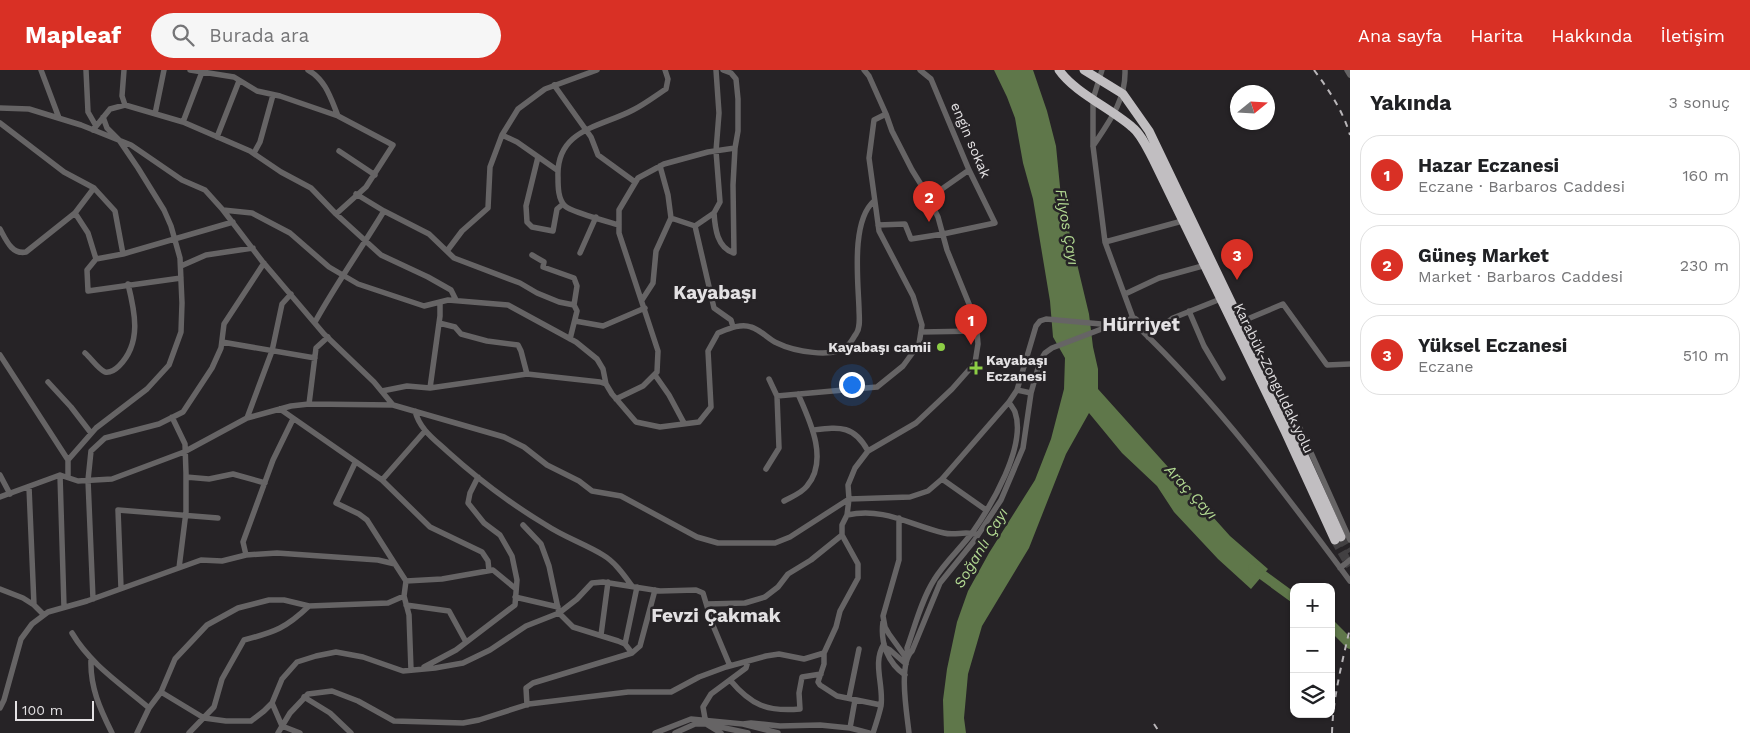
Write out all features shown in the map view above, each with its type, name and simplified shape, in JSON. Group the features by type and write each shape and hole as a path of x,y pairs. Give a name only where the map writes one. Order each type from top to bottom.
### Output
{"highway":[{"name":"Karabük-Zonguldak yolu","path":"1059,70 1065,79 1134,128 1148,151 1187,220 1237,323 1291,427 1342,539"},
{"name":"Karabük-Zonguldak yolu","path":"1084,70 1123,94 1149,131 1187,220"},
{"name":"Karabük-Zonguldak yolu","path":"1237,323 1285,431 1342,539"}],"street":[{"path":"41,70 59,118"},
{"path":"86,70 88,112 94,128"},
{"path":"124,70 122,96 124,105"},
{"path":"155,114 164,70"},
{"path":"190,70 234,77 256,91 273,94 338,116 393,145 366,187 336,214"},
{"path":"308,70 315,74 325,87 338,116"},
{"path":"446,251 462,231 488,208 490,167 502,135 518,109 545,89 597,70"},
{"path":"619,225 566,208 558,189 557,164 569,144 585,129 633,110 666,89 668,79 665,70"},
{"path":"695,226 714,213 720,202 716,151 719,113 716,70"},
{"path":"714,213 715,228 720,241 726,250 734,253 733,202 735,148 738,131 736,79 731,73 723,70"},
{"path":"864,70 869,76 892,131 938,217 947,250 976,321 978,344 975,363 952,389 916,423 868,451 855,468 848,485 849,499 847,515 842,525 842,535 858,564 858,578 840,611 836,627 824,653 824,664 818,682 837,696 881,705"},
{"name":"engin sokak","path":"920,70 931,79 969,170 995,223 942,234"},
{"path":"1102,70 1093,99 1093,146 1105,242 1133,318 1138,322 1137,326 1202,394 1288,498 1350,581"},
{"path":"1093,146 1115,113 1123,94 1126,70"},
{"path":"1347,70 1350,75"},
{"path":"183,122 202,72"},
{"path":"217,137 240,81"},
{"path":"554,85 591,137 598,155 635,182"},
{"path":"254,153 260,142 273,94"},
{"path":"94,128 110,109 124,105 183,122 254,153 281,172 311,188 381,255 451,290 456,300"},
{"path":"0,108 28,109 94,128 131,145 182,180 205,190 224,210 264,263 314,322 382,391 393,405"},
{"path":"777,396 877,387 902,366 919,344 922,326 913,296 879,231 874,201 869,158 874,120 886,114"},
{"path":"68,460 96,428 147,389 169,365 181,332 181,266 175,240 164,210 118,140 107,128 103,117"},
{"path":"0,123 64,172 94,188 115,210 123,254"},
{"path":"502,135 558,170"},
{"path":"616,399 643,386 657,372 658,351 619,233 618,210 638,178 660,166 716,151 735,148"},
{"path":"339,151 375,175"},
{"path":"538,157 526,206 527,222 532,227 553,231 558,209 563,204"},
{"path":"642,300 653,283 656,251 671,218 668,195 660,166"},
{"path":"929,198 969,170"},
{"path":"0,229 13,250 24,253 52,233 75,213 94,188"},
{"path":"356,194 384,211 430,234 454,258 520,283 537,293 559,302 574,305"},
{"path":"224,210 252,214 290,233 329,267 358,284 424,306 456,300 508,305 570,339 597,359 603,369 606,384 636,422 660,427 699,422 711,407 708,351 718,332 733,327 751,326 777,344 808,352 831,354 846,347 859,329 858,262 860,235 863,217 868,207 874,201"},
{"path":"720,202 733,202"},
{"path":"314,322 384,211"},
{"path":"75,213 88,233 96,259"},
{"path":"580,253 596,217"},
{"path":"671,218 695,226"},
{"path":"1105,242 1187,220"},
{"path":"181,278 88,291 87,270 96,259 175,240 233,222"},
{"path":"878,225 905,224 911,239 942,234"},
{"path":"695,226 714,308 731,320 733,327"},
{"path":"181,266 206,255 253,248"},
{"path":"532,255 544,262 543,267 574,278 577,286 574,305 577,311 570,339"},
{"path":"93,599 88,480 91,451 105,438 159,424 183,412 212,368 222,348 224,324 264,263"},
{"path":"1125,294 1159,278 1209,264"},
{"path":"85,353 103,371 107,372 118,367 127,356 133,344 136,326 134,307 128,284"},
{"path":"247,418 272,351 282,304 290,294"},
{"path":"1148,337 1173,318 1224,297"},
{"path":"430,388 440,302"},
{"path":"1237,323 1283,304 1327,366 1350,364"},
{"path":"575,321 603,326 645,308"},
{"path":"1189,311 1204,346 1224,378"},
{"path":"0,497 60,476 78,481 112,479 184,452 247,418 280,409 309,404 393,405 504,437 524,447 547,465 579,481 592,491 627,499 697,537 718,543 768,544 782,541 849,499 910,497 928,491 942,479 1009,402 1017,390 1033,332 1040,321 1046,319 1112,325 1128,323 1133,318"},
{"path":"439,323 455,327 461,334 487,341 518,345 522,351 526,374"},
{"path":"1128,323 1133,328 1137,326"},
{"path":"909,733 904,675 907,648 929,588 942,569 975,534 1002,500 1023,448 1031,393 1040,361 1044,353 1052,348 1112,325"},
{"path":"921,332 977,332"},
{"path":"309,404 316,348 328,337"},
{"path":"222,342 315,358"},
{"path":"0,355 68,460 68,477"},
{"path":"382,391 407,386 430,388 526,374 606,384"},
{"path":"654,375 670,395 684,423"},
{"path":"766,469 779,448 777,396 769,379"},
{"path":"48,382 91,433"},
{"path":"1017,390 1031,393"},
{"path":"784,501 806,488 817,469 813,430 798,394"},
{"path":"975,534 1011,460 1016,439 1015,413 1009,402"},
{"path":"280,409 382,480 430,527 482,552 488,561 489,571"},
{"path":"415,411 425,431 478,477 546,526 604,556 634,586"},
{"path":"1015,413 1028,414"},
{"path":"172,417 185,444 185,515 179,568"},
{"path":"246,555 243,542 273,460 294,418"},
{"path":"813,430 834,428 850,431 861,438 868,451"},
{"path":"382,480 425,431"},
{"path":"355,463 336,503 367,520 406,582 404,596 409,616 411,670"},
{"path":"186,477 209,479 233,474 265,484"},
{"path":"0,475 10,494"},
{"path":"60,476 64,607"},
{"path":"420,669 456,650 515,605 517,580 512,556 500,535 484,523 468,503 478,477"},
{"path":"942,479 986,510"},
{"path":"29,487 34,605"},
{"path":"120,588 118,510 218,518"},
{"path":"847,515 860,512 889,515 944,533 975,534"},
{"path":"898,518 899,560 884,610 882,631 892,664 904,675"},
{"path":"523,525 541,544 549,566 559,610 573,627 625,644 632,653"},
{"path":"706,604 744,603 765,597 778,587 788,574 811,560 842,535"},
{"path":"0,708 4,700 21,638 32,624 48,612 93,599 201,560 222,561 246,555 277,553 378,560 395,564"},
{"path":"1340,568 1350,560"},
{"path":"406,582 442,579 493,570 516,589"},
{"path":"601,636 608,582"},
{"path":"161,692 204,718 226,721 251,721 272,703 282,679 296,662 336,652 363,657 403,671 463,663 490,650 526,626 577,599 592,583 608,582 655,590 696,590 703,593 712,623 730,666"},
{"path":"625,644 634,586"},
{"path":"0,589 23,598 44,615"},
{"path":"526,704 526,688 533,683 632,653 640,646 655,590"},
{"path":"137,733 149,708 161,692 175,660 208,626 238,608 269,600 284,600 309,606 388,602 404,596"},
{"path":"516,597 559,610"},
{"path":"406,605 448,611 466,642"},
{"path":"189,733 214,707 222,679 244,640 275,632 296,618 309,606"},
{"path":"883,621 889,634 907,659"},
{"path":"72,633 91,660 149,708"},
{"path":"885,646 907,659"},
{"path":"873,733 881,705 878,660 880,650 885,646"},
{"path":"850,728 859,649"},
{"path":"278,733 290,713 308,694 332,691 358,701 394,721 462,723 479,720 526,704 628,692 672,692 700,677 730,666 774,654 804,659 824,653"},
{"path":"91,660 95,698 112,733"},
{"path":"721,733 706,722 703,707 711,694 746,668 748,661"},
{"path":"730,680 741,694 758,705 786,710 800,709 799,692 802,677 821,674"},
{"path":"304,698 330,713 351,733"},
{"path":"272,703 282,726 300,733"},
{"path":"655,733 691,719 748,733"},
{"path":"675,733 695,724 706,722 850,728 869,733"},
{"path":"743,724 778,733"}],"water":[{"name":"Filyos Çayı","path":"994,70 1033,70 1047,111 1056,146 1061,197 1089,314 1098,369 1098,389 1230,536 1268,569 1251,589 1218,559 1174,512 1157,486 1122,453 1089,413 1066,454 1029,548 982,626 968,674 964,718 966,733 944,733 943,700 947,669 957,622 968,591 989,553 1035,480 1051,439 1064,389 1065,358 1053,337 1050,301 1033,199 1023,163 1015,118"}],"waterway":[{"name":"Araç Çayı","path":"1253,568 1290,595"},
{"name":"Araç Çayı","path":"1334,628 1350,644"}],"tunnel":[{"path":"1341,537 1350,552"},
{"path":"1335,540 1350,566"}],"railway":[{"path":"1314,70 1335,101 1350,135"},
{"path":"1332,733 1336,693 1350,628"},
{"path":"1154,724 1160,733"}],"place":[{"name":"Güneş Market","path":"929,222"},
{"name":"Yüksel Eczanesi","path":"1237,280"},
{"name":"Hazar Eczanesi","path":"971,345"},
{"name":"Kayabaşı camii","path":"941,347"},
{"name":"Kayabaşı Eczanesi","path":"976,368"}],"district":[{"name":"Kayabaşı","path":"715,292"},
{"name":"Hürriyet","path":"1141,324"},
{"name":"Fevzi Çakmak","path":"716,615"}],"water label":[{"name":"Soğanlı Çayı","path":"981,548"}]}
